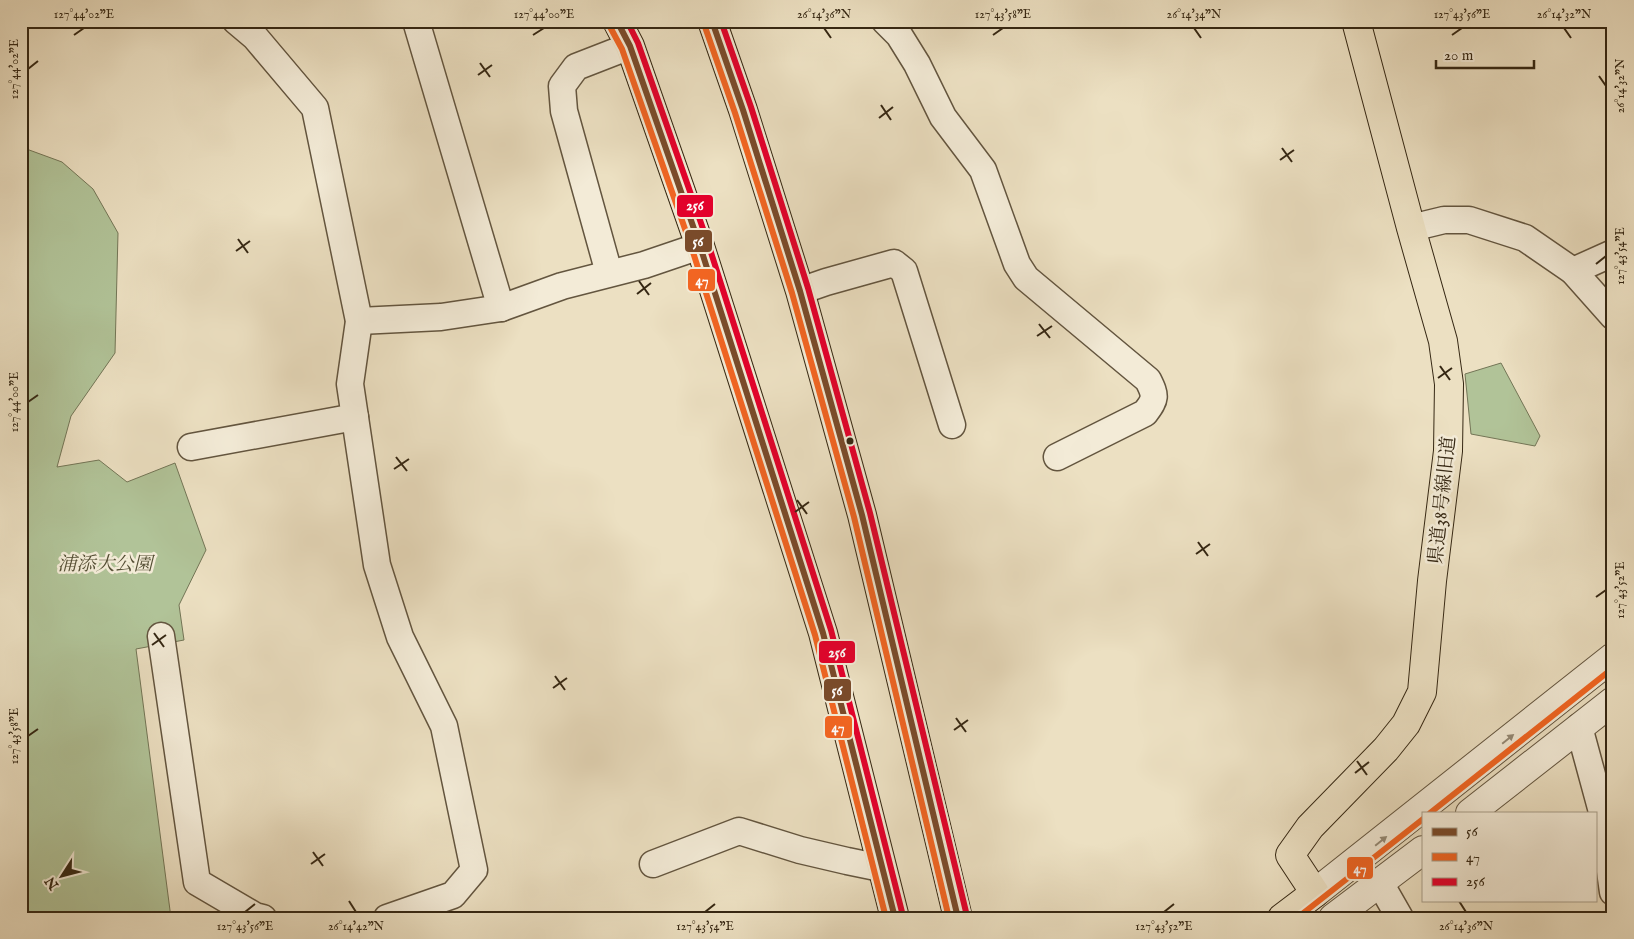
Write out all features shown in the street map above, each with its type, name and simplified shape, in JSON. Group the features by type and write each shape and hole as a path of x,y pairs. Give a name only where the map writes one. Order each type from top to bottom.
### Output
{"main road":[{"path":"617,21 630,46 700,246 822,633 895,918"},
{"path":"712,21 743,110 800,291 862,516 958,918"},
{"name":"県道38号線旧道","path":"1316,893 1290,855 1310,827 1386,749 1406,724 1422,692 1432,581 1448,451 1449,384 1443,341 1356,21"},
{"path":"1282,918 1316,893"}],"street":[{"path":"236,21 254,37 315,108 359,321 350,384 377,565 400,637 444,726 474,870 453,896 387,918"},
{"path":"416,21 501,308"},
{"path":"885,21 899,35 917,64 944,117 983,170 1016,264 1026,278 1148,380 1154,392 1154,402 1145,413 1057,457"},
{"path":"609,273 564,110 562,86 576,67 630,46"},
{"path":"1411,228 1444,220 1469,220 1525,238 1573,271 1613,316"},
{"path":"359,321 440,317 501,308 562,286 644,265 700,246"},
{"path":"1573,271 1613,253"},
{"path":"800,291 894,263 904,271 952,426"},
{"path":"191,446 355,418"},
{"path":"161,636 197,882 256,916 263,918"},
{"path":"1316,893 1613,657"},
{"path":"1471,812 1613,701"},
{"path":"1579,727 1601,808 1613,892"},
{"path":"653,864 739,831 800,850 881,868"},
{"path":"1333,918 1422,851"},
{"path":"1380,883 1400,918"}],"green space":[{"name":"浦添大公園","path":"21,147 62,162 93,189 118,233 115,353 71,416 57,467 99,460 127,482 175,463 206,550 179,605 184,640 136,649 171,918 21,918"},
{"path":"1501,363 1540,436 1535,446 1471,434 1465,374"}],"transit line":[{"name":"56","path":"617,21 630,46 700,246 823,633 895,918"},
{"name":"256","path":"627,21 638,43 708,243 831,630 903,916"},
{"name":"56","path":"712,21 743,110 800,291 862,515 958,918"},
{"name":"256","path":"721,21 751,107 808,288 870,513 967,916"},
{"name":"47","path":"704,24 735,113 792,293 854,517 949,918"},
{"name":"47","path":"609,25 622,49 692,249 815,635 886,918"},
{"name":"47","path":"1431,812 1613,668"},
{"name":"47","path":"1297,918 1422,820"}]}
